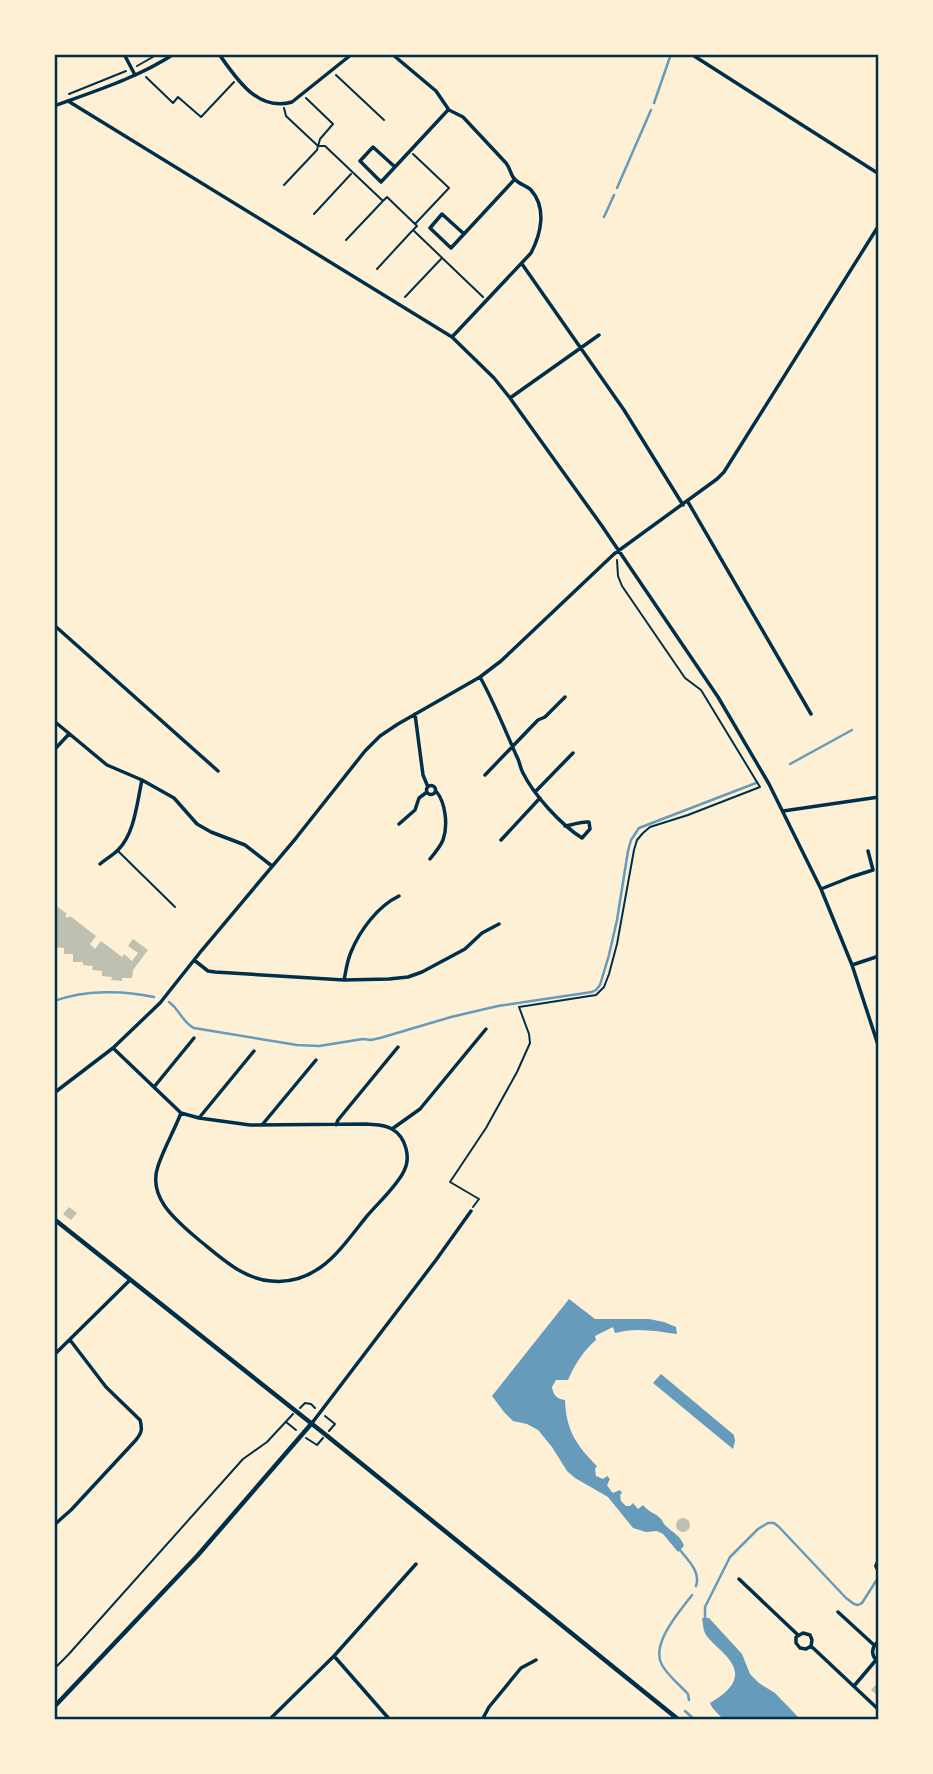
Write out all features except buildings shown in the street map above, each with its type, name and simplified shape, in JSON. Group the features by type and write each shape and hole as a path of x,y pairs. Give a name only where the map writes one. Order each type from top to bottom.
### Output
{"main road":[{"path":"54,1219 312,1423 679,1720"},
{"path":"54,1707 198,1555 312,1423"}],"street":[{"path":"124,54 135,75"},
{"path":"54,106 135,75 174,54"},
{"path":"219,54 237,79 253,95 271,104 292,102 352,54"},
{"path":"392,54 436,91 449,110 463,117 488,144 509,167 514,180 531,191 541,215 538,240 531,253 452,337"},
{"path":"691,54 879,174"},
{"path":"68,100 452,337 494,378 619,551 718,697 769,784 821,889 852,965 879,1048"},
{"path":"395,167 373,147 360,161 382,181 449,110"},
{"path":"464,234 442,214 430,228 451,248 464,234 514,180"},
{"path":"54,1093 113,1048 160,1003 380,736 480,677 501,661 614,554 717,480 879,225"},
{"path":"522,264 624,410 682,505"},
{"path":"510,398 599,335"},
{"path":"688,502 811,714"},
{"path":"54,625 218,771"},
{"path":"480,677 493,700 522,771 535,792 565,826 582,838 590,829 589,822 582,821 565,826"},
{"path":"485,775 538,720 545,717 565,697"},
{"path":"415,714 423,775 428,789 433,794 436,791"},
{"path":"54,721 107,765 174,798 197,824 245,845 272,866"},
{"path":"54,750 69,734"},
{"path":"535,792 572,752"},
{"path":"100,864 124,843 135,814 142,780"},
{"path":"399,824 415,810 419,798 434,786 441,797 445,829 443,840 430,859"},
{"path":"783,811 879,797"},
{"path":"501,839 540,798"},
{"path":"821,889 873,870 868,851"},
{"path":"344,980 350,954 369,922 386,902 399,897"},
{"path":"194,960 208,971 344,980 408,977 465,948 482,933 499,924"},
{"path":"852,965 879,956"},
{"path":"392,1129 420,1109 486,1030"},
{"path":"154,1087 194,1038"},
{"path":"336,1125 398,1047"},
{"path":"113,1048 181,1113 234,1124 381,1125 392,1129 403,1141 407,1157 403,1174 323,1266 298,1278 272,1282 249,1276 228,1263 166,1210 158,1195 157,1168 181,1113"},
{"path":"199,1118 254,1051"},
{"path":"262,1125 316,1060"},
{"path":"312,1423 471,1211"},
{"path":"54,1355 130,1280"},
{"path":"54,1525 141,1434 142,1427 140,1420 107,1387 70,1340"},
{"path":"269,1720 334,1656 416,1564"},
{"path":"739,1579 798,1634"},
{"path":"838,1612 874,1645"},
{"path":"798,1634 795,1640 797,1646 806,1649 811,1646"},
{"path":"798,1634 810,1635 811,1646"},
{"path":"854,1686 877,1661 872,1653 874,1645 879,1641"},
{"path":"811,1646 879,1712 878,1720"},
{"path":"334,1656 390,1720"},
{"path":"482,1720 489,1707 521,1668 536,1660"}],"lane":[{"path":"117,851 175,907"}],"path":[{"path":"61,97 131,69 158,54"},
{"path":"331,70 384,120"},
{"path":"146,77 173,103 178,97 201,117 237,79"},
{"path":"284,185 317,150 320,139 334,124 301,94"},
{"path":"284,104 286,116 318,146 325,146 383,201"},
{"path":"377,269 449,188 410,151"},
{"path":"314,214 352,173"},
{"path":"346,240 387,197 415,224"},
{"path":"413,230 486,300"},
{"path":"405,297 442,258"},
{"path":"471,1211 479,1199 450,1182 486,1128 530,1043 519,1007 596,995 604,987 617,944 634,850 643,833 650,827 760,787 701,690 685,678 622,586 614,554"},
{"path":"305,1403 311,1404 335,1424"},
{"path":"54,1669 243,1459 267,1442 286,1422 317,1445"},
{"path":"877,1570 875,1566 879,1557"}],"water":[{"path":"569,1299 595,1319 649,1319 676,1327 677,1334 638,1330 615,1333 613,1327 595,1336 596,1340 580,1358 568,1380 556,1380 552,1387 556,1396 565,1400 570,1429 583,1451 597,1466 596,1476 603,1479 607,1476 610,1479 607,1485 613,1493 620,1490 621,1501 626,1506 633,1503 638,1509 643,1505 659,1517 682,1542 684,1546 678,1552 663,1534 633,1528 608,1497 567,1471 538,1430 513,1421 492,1396"},
{"path":"661,1374 734,1435 733,1449 653,1383"},
{"path":"702,1618 709,1618 742,1654 750,1674 775,1693 801,1720 723,1720 710,1703 730,1687 734,1680 734,1667 706,1635"}],"waterway":[{"path":"654,103 670,57"},
{"path":"617,188 651,110"},
{"path":"604,217 614,195"},
{"path":"790,764 852,730"},
{"path":"169,1002 194,1028 297,1045 319,1046 380,1038 498,1006 592,992 600,985 609,955 628,851 639,828 756,783"},
{"path":"54,1001 104,992 154,997"},
{"path":"705,1618 705,1607 730,1557 758,1529 768,1523 779,1527 854,1604 862,1603 876,1581"},
{"path":"680,1550 695,1571 696,1586"},
{"path":"689,1700 688,1694 671,1677 659,1657 668,1628 692,1595"},
{"path":"685,1711 695,1720"}]}
